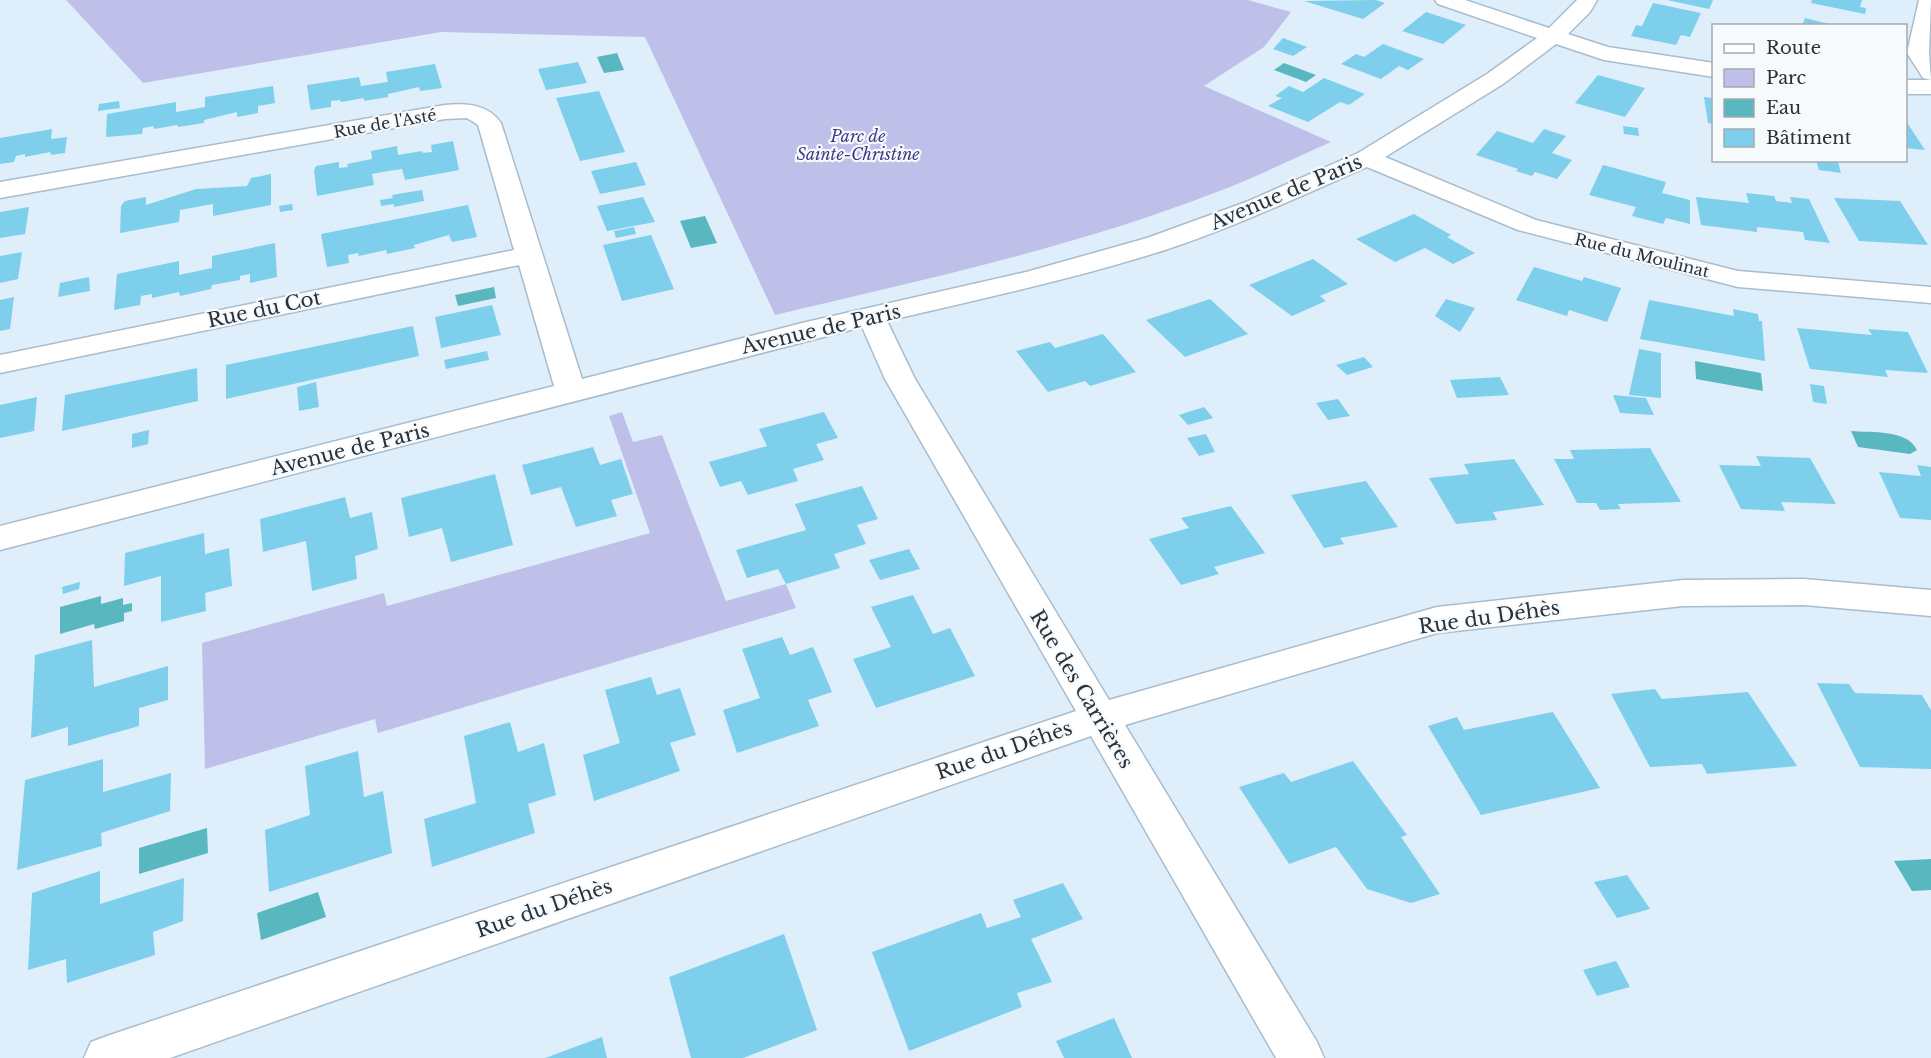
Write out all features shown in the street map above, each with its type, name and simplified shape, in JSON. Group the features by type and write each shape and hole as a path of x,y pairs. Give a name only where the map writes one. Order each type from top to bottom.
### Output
{"street":[{"path":"1445,0 1604,53 1712,70"},
{"name":"Avenue de Paris","path":"0,538 871,316 968,295 1156,244 1255,207 1367,158 1495,79 1553,36 1583,8 1587,0"},
{"path":"1929,0 1917,53 1931,73"},
{"path":"1907,87 1931,87"},
{"name":"Rue de l'Asté","path":"0,190 463,110 483,116 489,123 571,392"},
{"name":"Rue du Moulinat","path":"1367,158 1527,225 1738,279 1931,295"},
{"name":"Rue du Cot","path":"0,364 528,255"},
{"name":"Rue des Carrières","path":"871,316 900,379 1301,1058"},
{"name":"Rue du Déhès","path":"107,1058 1099,717 1437,620 1683,593 1804,592 1931,603"}],"green space":[{"name":"Parc de Sainte-Christine","path":"66,0 1248,0 1291,12 1264,47 1204,86 1331,142 1229,187 1106,230 996,262 775,315 645,37 441,32 143,83"},
{"path":"622,412 633,442 662,435 726,601 786,584 796,608 378,733 375,719 205,769 202,643 384,593 387,606 650,533 609,416"}],"water":[{"path":"617,53 624,70 604,73 597,57"},
{"path":"1284,63 1316,75 1306,82 1274,70"},
{"path":"705,216 717,243 691,248 680,221"},
{"path":"494,287 496,298 458,306 455,295"},
{"path":"1695,361 1761,373 1763,391 1696,379"},
{"path":"1851,431 1897,435 1912,443 1917,450 1910,454 1858,447"},
{"path":"101,596 101,604 123,598 123,605 132,603 132,611 124,613 124,621 95,629 94,624 60,634 60,607"},
{"path":"207,828 208,853 139,874 139,848"},
{"path":"1931,859 1931,890 1912,891 1894,861"},
{"path":"318,892 326,917 261,940 257,913"}],"building":[{"path":"1376,0 1385,3 1363,19 1304,1"},
{"path":"1667,0 1713,0 1709,9"},
{"path":"1812,0 1862,0 1860,7 1866,8 1865,14 1811,3"},
{"path":"1653,3 1701,13 1690,37 1681,35 1676,45 1631,36 1636,25 1642,26"},
{"path":"1426,12 1466,25 1443,44 1402,31"},
{"path":"1805,18 1829,24 1803,24"},
{"path":"1283,38 1307,47 1293,56 1273,49"},
{"path":"1383,44 1424,59 1408,70 1399,66 1381,79 1341,64 1356,54 1364,57"},
{"path":"578,62 587,83 546,90 538,69"},
{"path":"435,64 442,88 420,91 419,87 388,94 388,97 364,101 364,98 341,102 340,100 331,101 331,107 311,110 307,85 359,77 361,86 388,82 386,72"},
{"path":"1598,75 1645,88 1625,117 1575,103"},
{"path":"1324,78 1365,94 1349,105 1340,102 1308,122 1268,106 1282,98 1275,96 1289,86 1303,92"},
{"path":"273,86 275,103 258,106 258,113 237,117 237,112 204,120 204,123 154,129 153,126 143,128 142,134 106,137 107,114 176,102 176,112 205,107 205,97"},
{"path":"599,91 625,152 580,161 556,98"},
{"path":"1704,97 1712,98 1712,124 1708,123"},
{"path":"119,101 120,108 98,111 99,104"},
{"path":"1907,123 1925,150 1907,148"},
{"path":"1623,126 1638,128 1639,136 1624,134"},
{"path":"52,129 51,139 67,137 65,153 51,155 50,152 25,157 25,154 16,156 14,162 0,164 0,138"},
{"path":"1544,129 1566,136 1552,153 1572,160 1557,179 1535,172 1532,176 1476,155 1497,131 1533,143"},
{"path":"453,141 459,170 405,180 402,169 388,171 372,174 374,185 317,196 314,170 316,166 339,162 339,168 348,167 347,164 372,159 371,151 397,146 398,155 422,151 423,153 432,152 431,145"},
{"path":"636,162 646,185 600,194 591,171"},
{"path":"1817,162 1838,162 1841,173 1819,170"},
{"path":"1603,165 1666,182 1662,193 1690,200 1690,224 1666,218 1663,224 1632,216 1636,207 1589,195"},
{"path":"271,174 271,205 213,216 213,204 180,210 179,222 120,233 121,206 125,201 146,197 146,205 196,189 247,186 251,178"},
{"path":"422,190 424,201 394,207 394,204 381,206 380,200 393,198 392,195"},
{"path":"1746,193 1774,196 1776,201 1792,203 1790,197 1809,199 1830,243 1805,240 1803,232 1757,227 1757,232 1701,225 1696,197 1749,203"},
{"path":"643,197 655,222 607,231 597,206"},
{"path":"1834,198 1900,201 1928,245 1859,241"},
{"path":"292,204 293,210 280,212 279,206"},
{"path":"468,205 477,237 452,242 449,235 414,245 415,248 387,254 386,250 359,256 358,253 348,255 349,263 327,267 321,234"},
{"path":"29,207 25,234 0,238 0,212"},
{"path":"1414,214 1451,235 1447,237 1475,253 1453,264 1425,248 1395,262 1356,239"},
{"path":"634,227 636,234 616,238 614,231"},
{"path":"651,235 674,289 622,301 603,245"},
{"path":"275,243 277,277 250,283 250,274 240,276 240,280 212,285 211,289 180,296 179,292 152,298 152,294 141,296 140,305 114,310 117,274 179,261 179,275 212,268 212,256"},
{"path":"22,252 18,279 0,283 0,256"},
{"path":"1313,259 1348,284 1320,296 1326,301 1292,316 1249,285"},
{"path":"1534,267 1582,281 1584,277 1621,288 1607,322 1569,310 1567,316 1516,300"},
{"path":"89,277 90,291 58,297 60,283"},
{"path":"14,297 10,329 0,331 0,300"},
{"path":"1210,299 1248,334 1185,357 1146,320"},
{"path":"1446,299 1475,308 1460,332 1435,316"},
{"path":"1649,300 1734,316 1733,309 1758,314 1759,321 1762,321 1765,361 1640,339"},
{"path":"492,305 501,335 441,348 435,317"},
{"path":"413,326 419,356 226,399 226,365"},
{"path":"1797,328 1872,335 1868,329 1908,332 1928,373 1885,370 1888,377 1810,369"},
{"path":"1103,334 1136,372 1090,386 1085,381 1048,392 1016,351 1050,342 1055,348"},
{"path":"1639,349 1661,353 1661,398 1629,395"},
{"path":"487,351 489,360 446,369 444,360"},
{"path":"1364,357 1373,367 1347,375 1336,365"},
{"path":"197,368 198,401 62,431 65,395"},
{"path":"1500,377 1509,395 1457,398 1450,380"},
{"path":"316,382 319,407 299,411 297,387"},
{"path":"1810,384 1824,386 1827,404 1813,402"},
{"path":"1613,395 1646,398 1654,415 1620,413"},
{"path":"37,397 34,431 0,438 0,405"},
{"path":"1338,399 1350,416 1328,420 1316,403"},
{"path":"1204,407 1213,418 1188,425 1179,415"},
{"path":"824,412 838,438 816,444 824,460 793,469 798,481 748,495 741,481 720,487 709,462 767,446 759,429"},
{"path":"149,430 148,444 132,448 132,434"},
{"path":"1206,434 1215,452 1199,456 1187,438"},
{"path":"593,447 600,465 621,459 633,494 611,500 617,516 576,527 561,487 531,495 522,465"},
{"path":"1650,448 1681,502 1618,504 1621,509 1600,510 1596,503 1577,503 1554,459 1574,459 1570,450"},
{"path":"1756,456 1810,458 1836,504 1781,502 1785,511 1741,509 1719,465 1761,466"},
{"path":"1514,459 1544,505 1493,512 1497,520 1456,524 1429,478 1469,474 1464,464"},
{"path":"1917,465 1931,467 1931,520 1900,518 1879,472 1921,476"},
{"path":"495,474 513,545 451,562 442,528 409,537 401,498"},
{"path":"1366,481 1398,527 1340,538 1344,544 1324,548 1291,495"},
{"path":"862,486 878,519 857,525 866,544 834,554 840,568 786,584 778,569 747,578 736,550 806,530 795,504"},
{"path":"345,497 350,518 372,512 378,549 355,556 357,579 312,591 306,541 263,552 260,519"},
{"path":"1231,506 1265,553 1214,567 1219,574 1181,585 1149,539 1189,528 1181,518"},
{"path":"204,533 205,554 229,548 232,586 205,593 206,611 161,622 161,576 124,586 125,553"},
{"path":"909,549 920,569 880,580 869,560"},
{"path":"80,582 79,589 63,594 62,587"},
{"path":"913,595 933,634 950,628 975,676 876,708 853,659 891,647 871,607"},
{"path":"782,637 790,655 813,647 832,692 808,700 819,726 737,753 723,710 760,698 742,649"},
{"path":"92,640 94,687 168,666 168,700 139,708 139,726 68,746 68,727 31,738 35,655"},
{"path":"651,677 657,695 680,688 696,735 670,743 680,771 594,801 583,755 620,743 605,690"},
{"path":"1817,683 1849,684 1855,693 1922,695 1931,710 1931,769 1860,767"},
{"path":"1655,689 1662,699 1748,692 1797,766 1707,774 1702,764 1650,767 1611,694"},
{"path":"1553,712 1600,788 1481,815 1428,726 1457,717 1464,730"},
{"path":"510,722 518,752 544,743 556,795 528,804 535,833 432,867 424,819 476,803 464,736"},
{"path":"358,751 364,797 383,791 392,853 269,892 265,830 310,815 305,766"},
{"path":"103,759 103,792 171,773 170,811 101,833 102,846 17,870 25,780"},
{"path":"1353,761 1407,835 1401,837 1440,894 1411,903 1367,889 1336,847 1289,864 1239,787 1284,773 1291,782"},
{"path":"100,871 100,904 184,878 183,921 153,932 155,955 67,983 66,959 28,970 32,893"},
{"path":"1627,875 1650,909 1617,918 1594,882"},
{"path":"1063,883 1083,919 1031,939 1052,982 1017,993 1022,1007 909,1051 872,952 981,913 987,928 1021,917 1013,900"},
{"path":"784,934 817,1030 743,1058 691,1058 669,977"},
{"path":"1616,961 1630,987 1597,996 1583,970"},
{"path":"1114,1018 1132,1058 1064,1058 1056,1041"},
{"path":"602,1037 607,1058 545,1058"}]}
